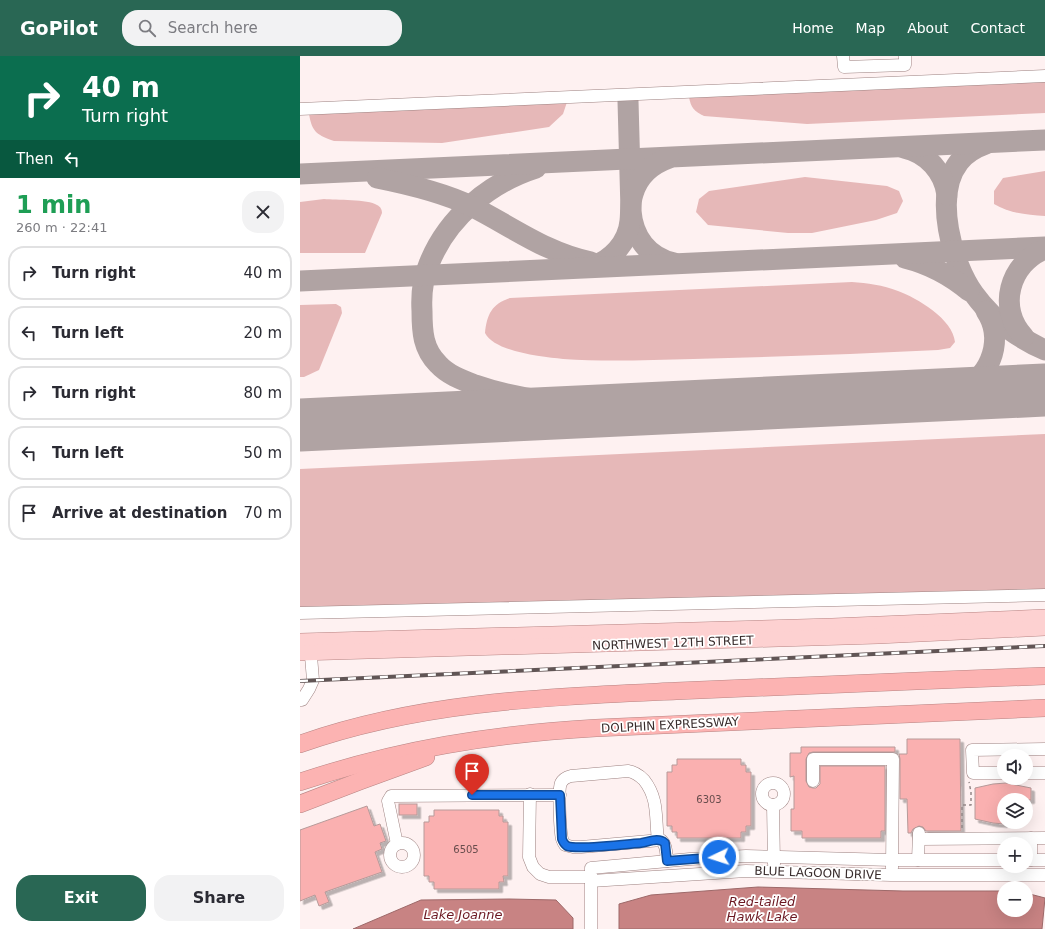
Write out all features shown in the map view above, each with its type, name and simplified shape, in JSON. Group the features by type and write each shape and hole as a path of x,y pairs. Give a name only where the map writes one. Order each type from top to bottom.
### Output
{"highway":[{"path":"300,744 355,728 409,715 533,698 1045,676"},
{"name":"DOLPHIN EXPRESSWAY","path":"300,782 387,756 433,746 475,739 531,733 596,728 1045,708"},
{"path":"300,804 475,739"}],"main road":[{"name":"NORTHWEST 12TH STREET","path":"305,647 1045,617"},
{"name":"NORTHWEST 12TH STREET","path":"305,647 870,637 1045,628"}],"street":[{"path":"843,56 844,67 905,65 905,56"},
{"path":"300,109 1045,76"},
{"path":"300,613 1045,595"},
{"path":"300,700 302,700 313,680 305,647"},
{"path":"997,773 973,773 972,750 1045,749"},
{"path":"813,781 813,759 893,758 891,875"},
{"path":"658,840 655,802 652,793 639,776 632,771 568,777 560,785 562,839 568,846 581,847 642,843 658,840 665,843 667,861"},
{"path":"1033,773 1045,772"},
{"path":"781,785 784,791 784,798 780,803 770,805 762,797 762,790 764,786 770,782 781,785 794,785"},
{"path":"530,794 529,857 533,868 540,874 549,877 591,875 591,929"},
{"path":"397,844 388,801 391,796 560,795"},
{"path":"774,805 774,871"},
{"path":"918,860 919,836 997,838"},
{"path":"1033,838 1045,838"},
{"path":"405,843 414,851 414,859 409,865 401,867 394,864 391,860 391,850 397,844 405,843"},
{"name":"BLUE LAGOON DRIVE","path":"591,875 667,861 734,856 892,860 997,860"},
{"path":"379,863 391,860"},
{"path":"1033,860 1045,860"},
{"name":"BLUE LAGOON DRIVE","path":"591,875 774,871 891,875 1045,875"}],"path":[{"path":"962,838 962,805 971,805 969,778 973,773"}],"shaded area":[{"path":"1045,80 1045,113 807,124 704,116 694,109 689,97"},
{"path":"567,102 563,114 549,127 442,143 334,141 320,135 314,129 309,114"},
{"path":"1045,171 1045,216 1018,213 1006,210 994,204 994,191 1003,178"},
{"path":"805,177 887,186 899,191 903,201 897,213 876,220 812,233 788,233 708,225 696,212 699,199 709,191"},
{"path":"324,199 367,202 373,203 380,208 382,213 365,253 300,253 300,202"},
{"path":"852,282 887,287 906,294 924,304 933,310 948,325 953,333 955,342 950,348 938,350 754,357 595,360 563,359 532,355 498,345 485,333 489,315 499,303 510,298"},
{"path":"336,304 341,307 342,313 319,370 304,377 300,377 300,305"},
{"path":"1045,434 1045,590 300,608 300,469"}],"water":[{"name":"Red-tailed Hawk Lake","path":"758,887 903,891 997,891 997,917 1033,917 1033,895 1045,898 1042,929 619,929 619,904 651,895"},
{"name":"Lake Joanne","path":"421,900 556,900 573,918 573,929 353,929"}],"building":[{"path":"907,739 960,739 961,831 926,831 923,827 919,826 913,829 911,833 908,833 907,799 900,799 899,754 907,754"},
{"path":"801,747 895,747 895,752 813,752 809,753 806,759 806,781 809,787 813,788 816,788 820,784 820,766 885,766 885,831 881,831 881,838 802,838 802,831 791,831 791,809 794,809 794,776 790,777 790,753 801,753"},
{"path":"677,759 741,759 741,765 746,765 746,772 751,772 751,826 746,826 746,832 741,832 741,838 677,838 677,832 672,832 672,826 667,826 667,772 672,772 672,765 677,765"},
{"path":"993,784 1016,785 1031,788 1031,793 997,793 997,823 975,819 975,788"},
{"path":"399,804 417,804 417,815 399,815"},
{"path":"367,806 374,826 380,824 386,841 380,843 382,849 375,852 382,872 325,892 329,902 319,906 315,895 300,901 300,830"},
{"path":"434,810 499,810 499,816 503,816 503,822 508,822 508,876 503,876 504,882 499,882 499,889 434,889 434,882 429,882 429,876 424,876 424,822 429,822 429,816 434,816"}],"taxiway":[{"path":"628,101 632,220 639,237 649,251 674,263"},
{"path":"300,174 1045,140"},
{"path":"986,144 968,153 959,162 951,176 947,192 947,210 948,229 953,248 966,281 974,294 989,312 1015,334 1045,350"},
{"path":"904,148 920,154 933,165 942,179 947,195"},
{"path":"590,267 611,256 622,244 629,229 632,197 638,182 651,167 669,158"},
{"path":"536,168 502,183 472,204 458,217 437,247 429,264 422,287 422,326 424,340 433,358 446,371 455,377 504,394 535,400 630,406 724,405"},
{"path":"377,178 425,189 460,201 544,246 575,258 591,262"},
{"path":"300,281 1045,247"},
{"path":"1024,337 1016,326 1011,313 1009,301 1011,288 1015,276 1023,265 1033,256 1045,249"},
{"path":"905,258 922,263 939,271 969,291"},
{"path":"924,396 949,393 959,390 974,382 982,374 988,365 994,344 994,332 986,311"}],"runway":[{"path":"300,425 1045,390"}],"railway":[{"path":"300,681 1045,646"}],"route":[{"path":"472,795 560,795 560,824 562,839 568,846 581,847 642,843 661,840 665,843 667,861 719,857"}]}
